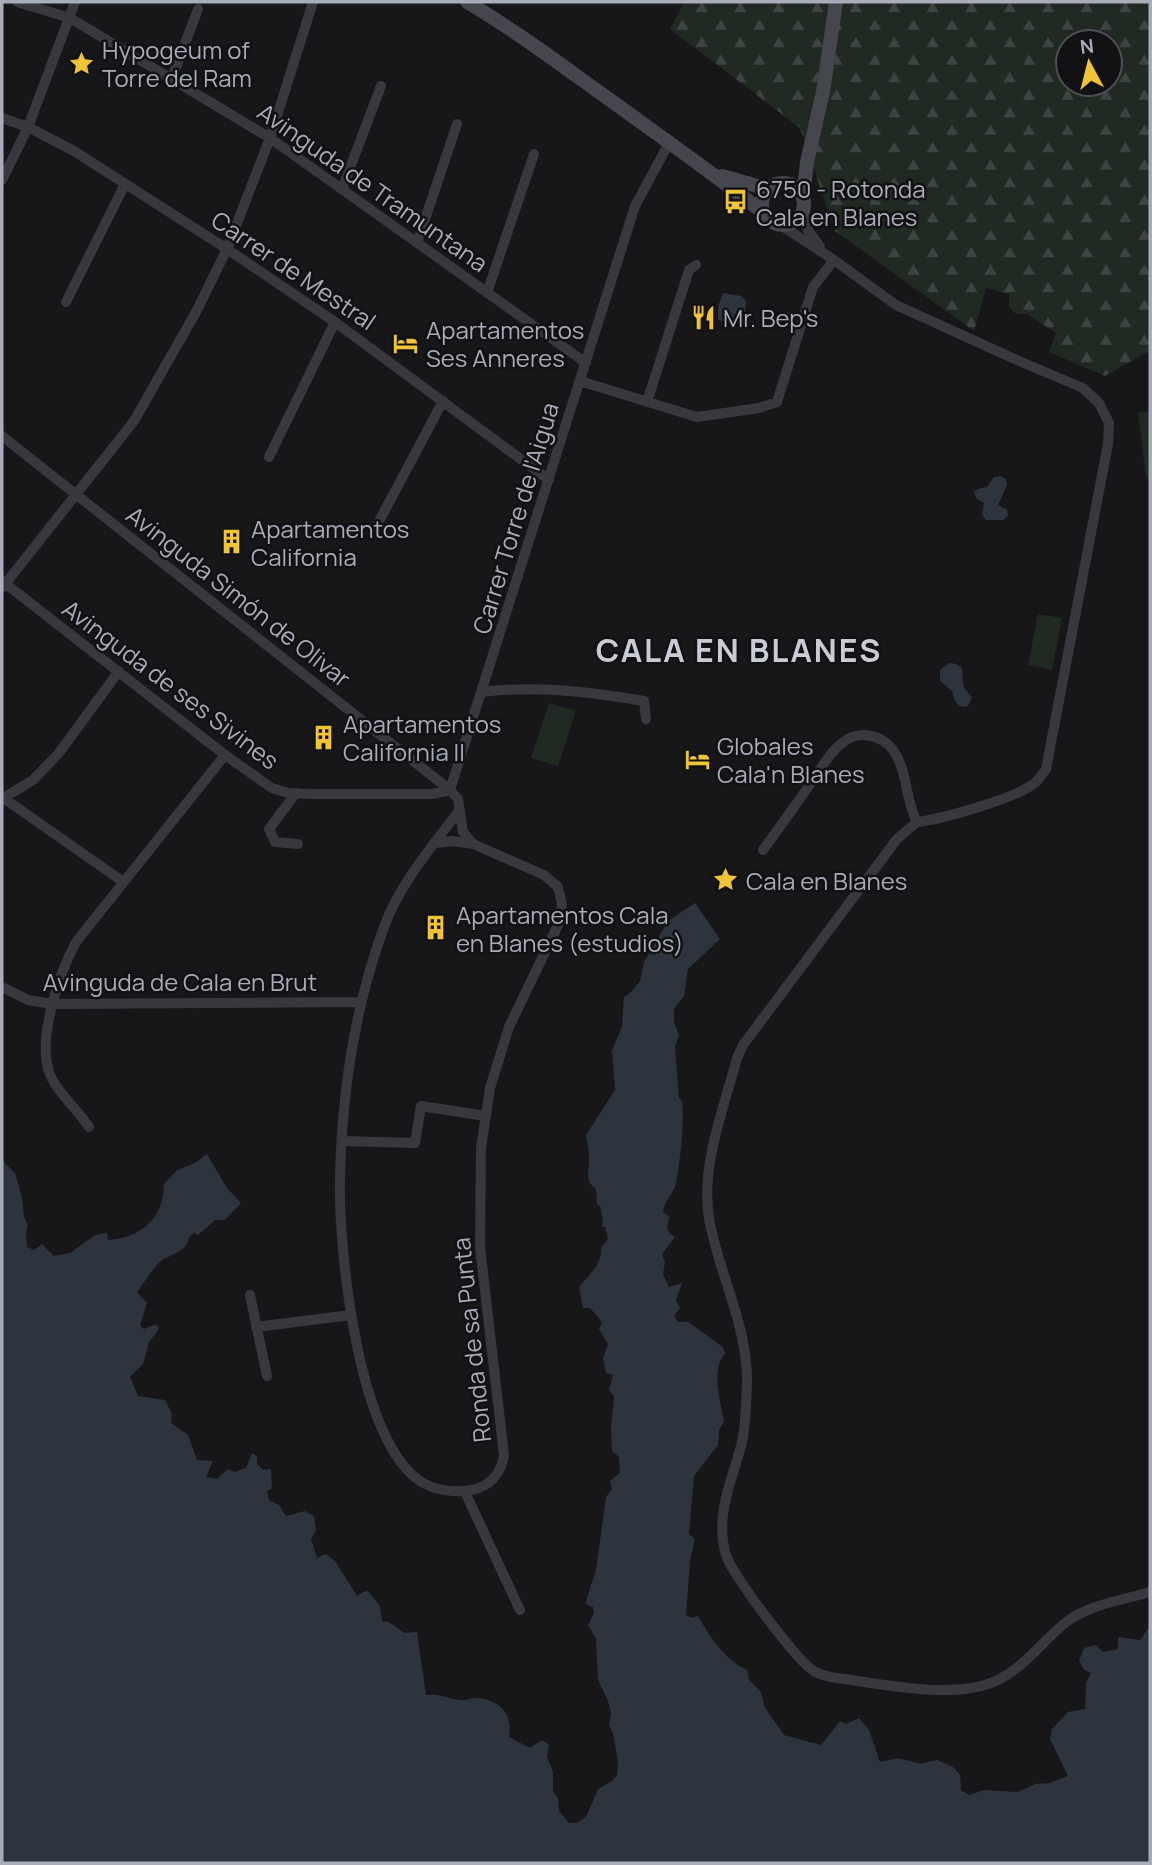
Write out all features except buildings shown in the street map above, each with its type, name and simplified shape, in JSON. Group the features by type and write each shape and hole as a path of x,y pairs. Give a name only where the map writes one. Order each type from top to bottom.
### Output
{"street":[{"name":"Avinguda de Tramuntana","path":"17,2 70,19 270,138 586,363"},
{"path":"2,180 28,127 75,2"},
{"path":"3,584 134,421 197,313 227,249 270,138 313,2"},
{"path":"467,2 498,20 711,172 771,221 824,253 896,305 1083,388 1099,403 1109,423 1108,444 1046,768 1038,780 1014,793 936,820 917,822 898,839 743,1045 712,1150 708,1187 710,1223 739,1318 747,1381 743,1439 724,1500 722,1532 727,1556 743,1586 813,1671 830,1677 945,1691 971,1688 998,1680 1026,1662 1066,1621 1095,1608 1150,1592"},
{"path":"779,224 796,219 802,205 809,150 823,92 836,2"},
{"path":"172,78 198,9"},
{"path":"342,190 381,86"},
{"name":"Carrer de Mestral","path":"2,118 28,127 74,151 227,249 335,322 549,480"},
{"path":"417,243 457,124"},
{"name":"Carrer Torre de l'Aigua","path":"450,790 635,206 669,143"},
{"path":"764,214 762,199 772,187 790,176 809,150"},
{"path":"487,293 534,155"},
{"path":"711,172 753,187 792,185 802,205 808,230 824,253"},
{"path":"66,302 125,184"},
{"path":"580,381 697,417 759,408 777,402 813,287 834,260"},
{"path":"648,402 689,270 696,265"},
{"path":"269,457 335,322"},
{"path":"376,527 443,401"},
{"name":"Avinguda Simón de Olivar","path":"2,436 450,790"},
{"name":"Avinguda de ses Sivines","path":"3,584 225,755 272,788 296,793 432,794 450,790"},
{"path":"119,671 59,753 33,780 2,798 122,881"},
{"path":"482,692 531,688 588,691 644,701 646,719"},
{"path":"763,850 834,749 854,736 881,738 893,750 917,822"},
{"path":"89,1127 80,1112 53,1081 48,1068 45,1051 52,1004 60,976 76,942 225,755"},
{"path":"450,790 458,799 463,832 473,844"},
{"path":"296,793 269,829 275,842 298,844"},
{"path":"458,813 405,885 384,926 361,1002 342,1141 341,1216 351,1315 370,1400 394,1454 413,1476 429,1486 451,1492 465,1492 520,1610"},
{"name":"Ronda de sa Punta","path":"435,843 452,841 473,844 544,875 558,887 562,904 559,923 509,1027 490,1088 481,1148 480,1247 504,1455 502,1469 481,1488 465,1492"},
{"name":"Avinguda de Cala en Brut","path":"2,987 28,1000 52,1004 361,1002"},
{"path":"342,1141 415,1143 421,1106 486,1115"},
{"path":"250,1295 267,1376"},
{"path":"256,1327 351,1315"}],"green space":[{"path":"684,2 1150,2 1150,351 1105,376 1049,352 1056,333 1027,314 1016,314 1009,307 1009,294 986,288 974,331 835,231 800,128 670,29"},
{"path":"1150,411 1150,477 1146,477 1138,413"},
{"path":"1038,614 1062,618 1052,670 1028,665"},
{"path":"549,703 576,711 558,766 531,758"}],"shaded area":[{"path":"723,293 741,296 746,301 745,315 736,325 726,325 718,319 718,307"},
{"path":"1001,476 1006,479 1007,485 998,505 1007,510 1008,516 1003,520 986,520 982,515 984,503 976,498 974,492 987,487 994,477"},
{"path":"949,663 962,668 964,687 972,697 968,706 962,707 956,703 952,691 940,681 940,670"},
{"path":"695,903 720,939 688,969 684,996 674,1009 674,1022 679,1035 675,1047 679,1098 683,1110 676,1183 663,1212 670,1217 668,1228 675,1237 662,1254 665,1262 663,1274 669,1287 682,1283 676,1300 680,1308 674,1316 678,1322 688,1322 723,1347 725,1354 717,1377 724,1422 719,1430 718,1445 694,1476 689,1534 695,1539 690,1561 686,1615 692,1618 698,1616 725,1654 747,1670 749,1680 761,1692 765,1708 784,1735 821,1745 840,1721 846,1724 859,1718 869,1730 880,1762 898,1758 921,1764 937,1760 953,1767 960,1775 961,1790 969,1795 984,1790 1018,1792 1035,1784 1050,1783 1068,1776 1050,1739 1052,1729 1068,1712 1085,1709 1086,1683 1091,1673 1084,1670 1079,1661 1084,1648 1096,1645 1103,1652 1118,1649 1118,1637 1140,1640 1150,1626 1150,1863 2,1863 2,1160 15,1173 28,1225 27,1247 34,1250 42,1244 54,1256 70,1253 95,1235 107,1233 108,1240 140,1230 155,1216 160,1207 164,1184 177,1170 195,1163 207,1154 227,1188 241,1203 225,1220 215,1220 198,1235 194,1233 189,1237 182,1250 158,1264 137,1292 147,1303 140,1326 144,1329 156,1324 159,1329 149,1342 143,1364 130,1377 138,1396 165,1400 172,1414 171,1423 188,1435 197,1460 213,1461 206,1477 217,1479 228,1469 235,1472 246,1468 252,1453 257,1456 257,1464 263,1470 271,1469 272,1488 267,1491 269,1500 279,1505 286,1516 305,1511 314,1516 316,1530 311,1539 317,1558 326,1554 335,1561 357,1596 367,1590 380,1606 382,1621 389,1622 404,1633 417,1632 426,1695 491,1701 507,1715 509,1737 530,1748 542,1740 549,1745 547,1757 553,1771 553,1792 558,1798 559,1811 569,1823 577,1823 586,1817 598,1789 617,1775 618,1762 613,1733 609,1726 611,1713 598,1680 596,1638 588,1625 594,1613 593,1607 587,1605 586,1601 596,1570 606,1497 612,1489 610,1481 620,1473 619,1457 612,1451 614,1396 609,1390 613,1375 606,1373 603,1358 608,1344 599,1329 602,1322 590,1308 583,1308 579,1287 597,1265 601,1248 608,1239 605,1227 602,1227 603,1219 600,1206 597,1205 596,1189 588,1178 586,1135 615,1090 612,1051 622,1026 624,997 640,981 644,962 668,921"}],"place":[{"name":"Hypogeum of Torre del Ram","path":"82,63"},
{"name":"6750 - Rotonda Cala en Blanes","path":"736,202"},
{"name":"Mr. Bep's","path":"703,317"},
{"name":"Apartamentos Ses Anneres","path":"406,343"},
{"name":"Apartamentos California","path":"231,542"},
{"name":"Apartamentos California II","path":"323,737"},
{"name":"Globales Cala'n Blanes","path":"697,759"},
{"name":"Cala en Blanes","path":"726,880"},
{"name":"Apartamentos Cala en Blanes (estudios)","path":"436,928"}],"district":[{"name":"CALA EN BLANES","path":"739,650"}]}
